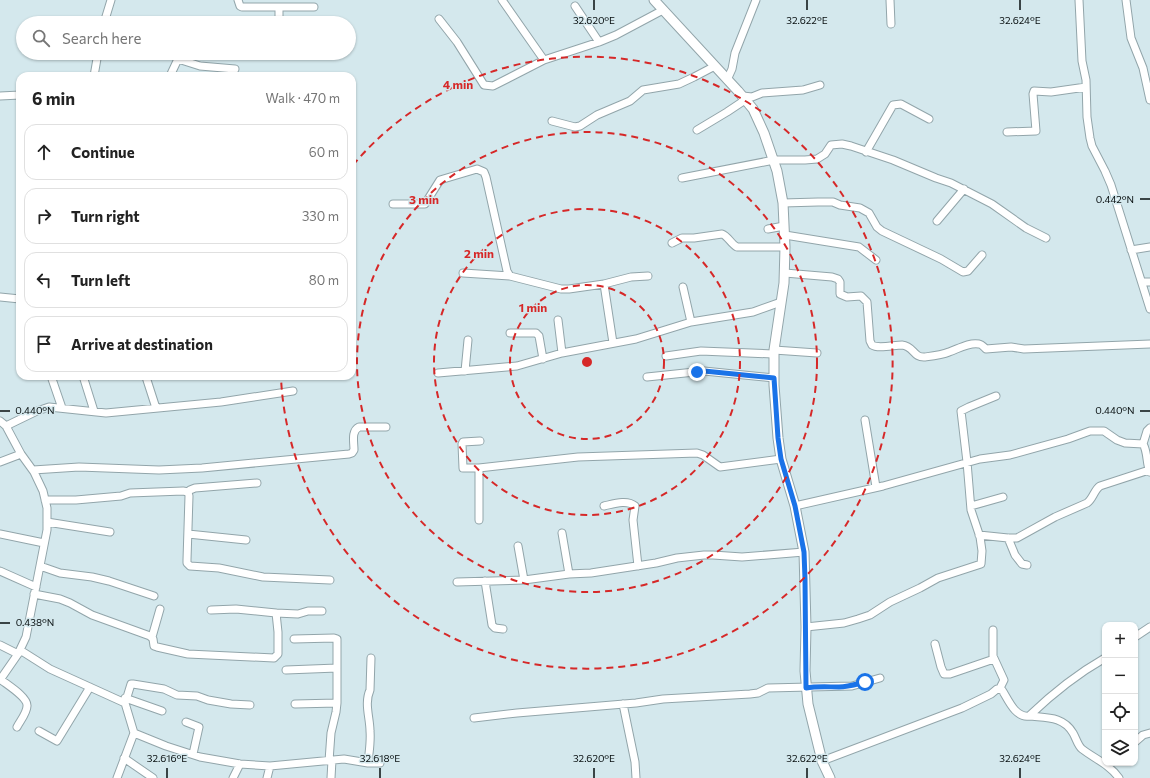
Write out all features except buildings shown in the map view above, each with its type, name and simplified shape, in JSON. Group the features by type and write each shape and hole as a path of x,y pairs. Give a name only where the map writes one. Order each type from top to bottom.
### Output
{"street":[{"path":"106,16 111,0"},
{"path":"238,0 240,6 242,7 314,7"},
{"path":"502,0 544,60"},
{"path":"654,0 744,98 759,121 774,160 783,203 785,231 785,273 774,352 774,378 778,438 781,459 795,506 804,552 806,628 805,671 808,704 822,761 830,778"},
{"path":"727,80 732,69 736,50 756,0"},
{"path":"890,0 891,24"},
{"path":"1079,0 1082,61 1086,88 1088,129 1092,146 1111,185 1150,309"},
{"path":"1126,0 1131,38 1143,68 1150,100"},
{"path":"575,6 599,42"},
{"path":"279,7 279,16"},
{"path":"439,19 457,42 484,85 493,86 544,60 599,42 663,10"},
{"path":"95,72 97,60"},
{"path":"172,72 177,60"},
{"path":"187,60 200,66 235,69"},
{"path":"552,121 575,127 580,126 597,115 630,101 643,90 679,84 702,74 715,66"},
{"path":"697,130 727,112 744,98 762,93 803,90 820,85"},
{"path":"1007,132 1036,131 1034,91 1051,92 1086,88"},
{"path":"0,96 16,95"},
{"path":"866,152 893,105 901,104 929,119"},
{"path":"682,178 774,160 818,159 825,154 829,147 834,144 842,144 892,160 964,189 992,204 1026,228 1046,238"},
{"path":"393,204 425,204 440,180 477,169 484,172 507,271 510,276"},
{"path":"937,221 964,189"},
{"path":"783,203 833,202 840,205 860,208 869,213 877,227 882,231 941,259 963,272 968,271 982,255"},
{"path":"768,229 785,231 859,247 876,260"},
{"path":"672,243 682,238 722,234 737,247 785,246"},
{"path":"1131,250 1150,247"},
{"path":"463,273 510,276 561,289 604,284 631,277 648,276"},
{"path":"785,273 832,277 838,279 840,282 840,294 847,297 861,296 867,302 870,341 872,345 876,348 906,345 920,357 948,353 967,344 979,344 986,349 1011,347 1024,349 1150,344"},
{"path":"1142,282 1150,282"},
{"path":"604,284 613,343"},
{"path":"683,287 691,322"},
{"path":"0,298 16,300"},
{"path":"438,374 517,366 562,353 652,334 691,322 749,313 781,302"},
{"path":"558,320 562,353"},
{"path":"510,333 536,333 539,336 543,359"},
{"path":"465,371 468,340"},
{"path":"666,356 701,351 817,354"},
{"path":"647,377 704,371 774,378"},
{"path":"53,380 62,408"},
{"path":"84,380 94,411"},
{"path":"147,380 156,408"},
{"path":"17,726 27,708 27,703 20,694 0,679 19,652 26,637 47,530 47,508 43,491 33,470 21,454 3,423 42,408 55,406 106,413 220,402 294,391"},
{"path":"806,628 844,623 870,615 890,602 938,578 978,566 982,563 982,551 979,535 971,506 962,411 996,396"},
{"path":"865,420 876,487"},
{"path":"33,470 79,467 159,470 349,454 354,450 354,431 356,428 386,427"},
{"path":"979,535 1017,538 1055,517 1087,503 1100,486 1150,471 1147,465 1145,448 1143,444 1147,431 1150,428"},
{"path":"795,506 876,487 980,459 1010,455 1068,439 1090,431 1104,431 1117,440 1125,443 1143,444"},
{"path":"480,441 467,441 462,444 464,468 479,468 578,457 697,453 703,455 720,467 781,459"},
{"path":"0,462 21,454"},
{"path":"479,468 479,520"},
{"path":"45,500 87,499 121,496 134,493 188,492 196,488 257,483"},
{"path":"188,492 187,563 190,566 218,568 263,577 330,580"},
{"path":"971,506 1003,497"},
{"path":"604,506 627,502 632,503 635,506 632,520 638,566"},
{"path":"47,522 110,532"},
{"path":"0,534 44,543"},
{"path":"188,534 246,540"},
{"path":"562,534 569,574"},
{"path":"1008,538 1015,556 1022,564 1027,565"},
{"path":"518,546 524,580"},
{"path":"456,582 524,580 569,574 591,573 656,563 677,558 713,554 742,557 804,552"},
{"path":"40,566 60,573 92,577 109,581 154,596"},
{"path":"0,571 36,586"},
{"path":"485,581 492,625 495,628 503,629"},
{"path":"34,594 60,599 92,615 152,637"},
{"path":"160,609 152,637 154,646 188,654 274,658 278,654 276,613"},
{"path":"211,610 298,614 308,611 322,611"},
{"path":"1138,635 1150,627"},
{"path":"822,761 962,708 1000,688 1004,680 992,650 993,630"},
{"path":"294,640 334,638 337,639 338,642 336,712 331,733 331,778"},
{"path":"935,644 944,674 950,674 994,658"},
{"path":"0,645 19,652 67,678 125,700 162,711"},
{"path":"368,763 370,732 368,695 370,690 371,658"},
{"path":"1029,716 1044,701 1078,674 1102,660"},
{"path":"286,670 337,668"},
{"path":"474,718 663,699 750,694 768,688 852,686 880,678"},
{"path":"117,778 134,733 125,700 131,684 164,689 177,695 197,696 208,700 231,704 250,705"},
{"path":"39,731 57,741 90,687"},
{"path":"1000,688 1020,715 1054,718 1067,724 1081,748 1102,760"},
{"path":"295,704 336,703"},
{"path":"622,704 635,762 636,778"},
{"path":"186,722 199,727 193,754"},
{"path":"134,733 166,746 200,757 240,764 270,766 344,759 368,763 380,763"},
{"path":"1138,739 1143,735 1150,733"},
{"path":"124,758 153,778"},
{"path":"233,778 240,764"},
{"path":"267,778 270,766"},
{"path":"1113,766 1119,778"}],"route":[{"path":"697,372 704,371 774,378 781,459 795,506 804,552 806,688 818,686 852,686 865,682"}]}
